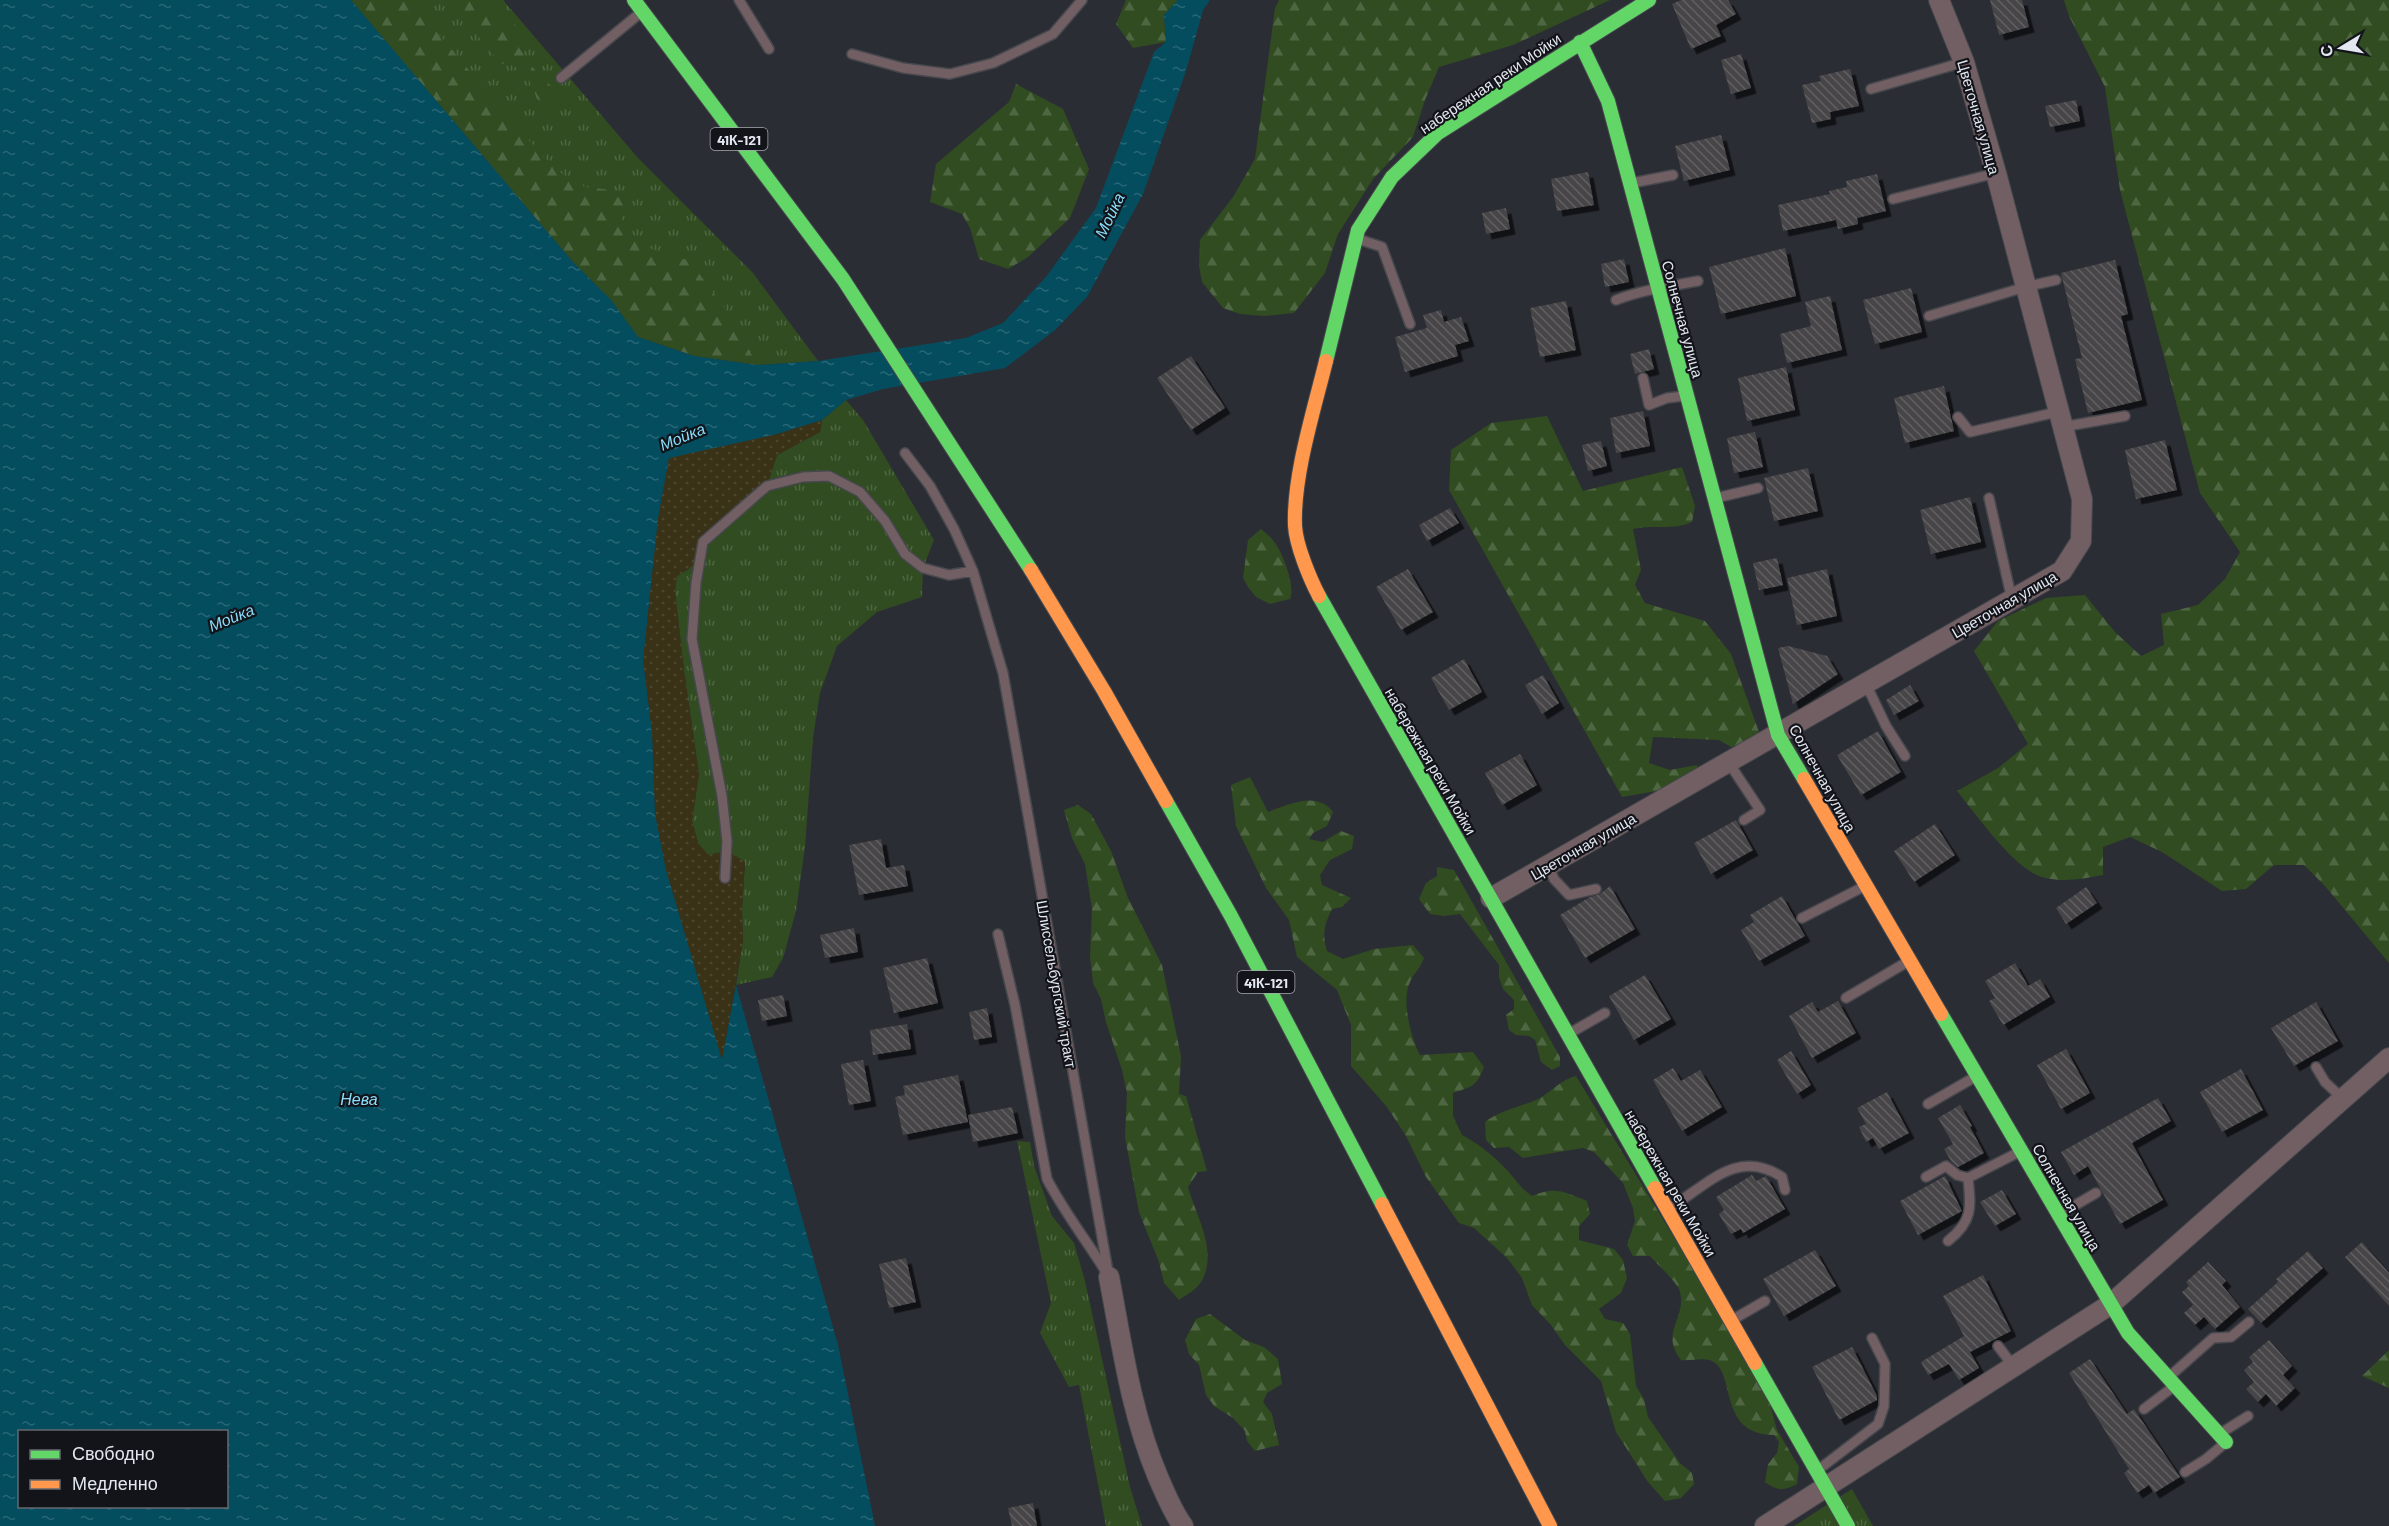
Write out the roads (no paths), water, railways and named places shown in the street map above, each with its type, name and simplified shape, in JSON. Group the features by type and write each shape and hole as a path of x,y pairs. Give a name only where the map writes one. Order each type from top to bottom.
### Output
{"street":[{"path":"1580,42 1649,0"},
{"name":"Цветочная улица","path":"1491,898 2062,571 2081,541 2082,499 1996,173 1964,62 1939,0"},
{"name":"41К-121","path":"639,5 843,279 1026,562 1104,691 1231,916 1550,1526"},
{"name":"Солнечная улица","path":"1580,42 1608,101 1778,735 2128,1333 2223,1438"},
{"name":"набережная реки Мойки","path":"1580,42 1438,133 1392,177 1358,230 1300,470 1295,527 1309,577 1333,624 1848,1526"},
{"path":"1765,1526 1826,1489 2111,1304 2389,1058"},
{"name":"Шлиссельбургский тракт","path":"1109,1277 1129,1390 1147,1452 1177,1521"}],"lane":[{"path":"739,0 769,49"},
{"path":"852,54 903,68 950,74 993,63 1053,34 1082,0"},
{"path":"561,78 639,5"},
{"path":"1871,89 1964,62"},
{"path":"1893,199 1996,173"},
{"path":"1630,184 1673,175"},
{"path":"1356,239 1382,247 1410,324"},
{"path":"1929,315 2025,286 2056,280"},
{"path":"1616,300 1637,292 1698,281"},
{"path":"1643,378 1649,405 1667,398 1687,396"},
{"path":"1958,417 1970,432 2060,419 2125,416"},
{"name":"Шлиссельбургский тракт","path":"906,453 930,486 954,529 973,571 1003,673 1109,1277"},
{"path":"725,878 727,842 722,796 693,639 696,583 703,542 767,486 803,477 829,476 860,492 885,520 905,554 923,568 949,575 973,571"},
{"path":"1714,498 1758,488"},
{"path":"1989,498 2012,600"},
{"path":"1866,684 1905,756"},
{"path":"1729,763 1760,810 1744,820"},
{"path":"1549,866 1554,879 1569,896 1596,888"},
{"path":"1802,918 1865,885"},
{"path":"998,934 1015,1005 1047,1179 1059,1204 1086,1238 1109,1277"},
{"path":"1846,998 1910,961"},
{"path":"1568,1034 1605,1013"},
{"path":"2316,1067 2325,1082 2343,1099"},
{"path":"1928,1104 1977,1075"},
{"path":"1926,1177 1946,1166 1957,1175 1968,1178 2021,1151"},
{"path":"1667,1209 1728,1169 1747,1166 1771,1169 1782,1177 1785,1190"},
{"path":"1948,1241 1963,1229 1971,1205 1968,1178"},
{"path":"2058,1215 2096,1193"},
{"path":"1730,1321 1765,1301"},
{"path":"2144,1409 2213,1338 2231,1337 2249,1322"},
{"path":"1816,1472 1878,1424 1884,1406 1885,1364 1872,1338"},
{"path":"1998,1346 2014,1367"},
{"path":"2185,1472 2206,1459 2223,1438 2248,1416"}],"water":[{"name":"Нева","path":"0,0 351,0 572,261 611,300 638,337 694,356 757,365 818,361 966,338 1003,323 1046,277 1096,208 1154,52 1166,42 1164,15 1178,0 1210,0 1203,10 1186,71 1143,194 1087,297 1055,330 1005,368 883,389 846,400 822,420 777,434 669,458 658,518 643,660 652,733 655,814 666,870 722,1060 736,985 838,1345 875,1526 0,1526"}],"water label":[{"name":"Мойка","path":"1109,215"},
{"name":"Мойка","path":"682,436"},
{"name":"Мойка","path":"231,617"}]}
